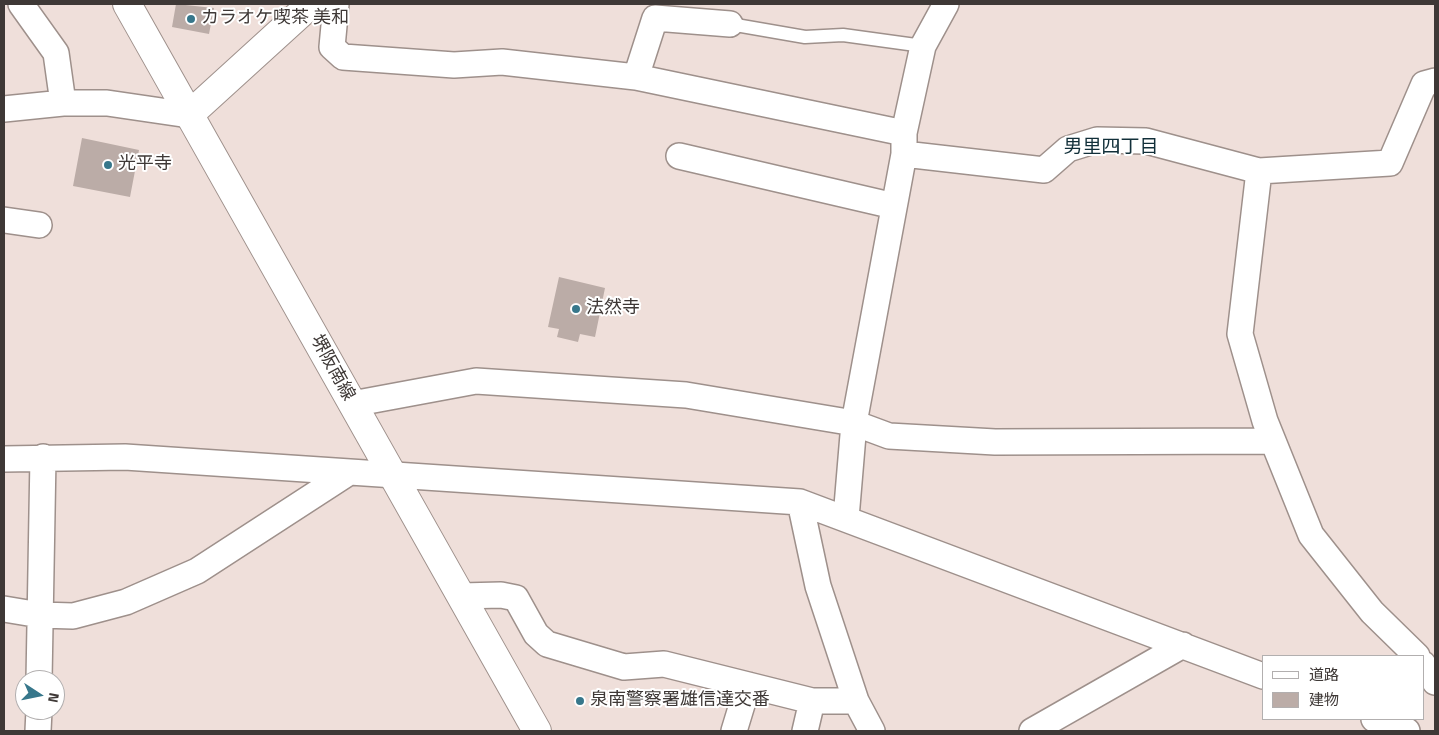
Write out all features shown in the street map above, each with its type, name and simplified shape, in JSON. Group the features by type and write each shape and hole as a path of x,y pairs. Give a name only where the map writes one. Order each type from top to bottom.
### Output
{"main road":[{"name":"堺阪南線","path":"127,4 352,404 395,476 537,731"},
{"path":"189,115 311,4"}],"street":[{"path":"21,4 56,53 62,104"},
{"path":"336,4 332,47 343,57 454,65 502,62 636,76 904,143 1044,170 1068,148 1097,140 1146,140 1259,171 1390,163 1424,84 1435,81"},
{"path":"846,518 854,423 904,143 923,46 946,4"},
{"path":"636,76 655,18 730,24"},
{"path":"4,109 62,104 107,103 189,115"},
{"path":"679,156 894,206"},
{"path":"1259,171 1240,334 1273,441 1310,535 1372,612 1416,655"},
{"path":"4,220 39,225"},
{"path":"352,404 476,381 686,395 854,423 889,436 995,442 1273,441"},
{"path":"39,670 43,457"},
{"path":"4,459 125,457 800,502 1262,676"},
{"path":"4,610 40,615 73,616 126,602 197,570 348,472"},
{"path":"800,502 818,586 856,701 872,731"},
{"path":"461,596 501,595 516,598 536,634 546,644 624,667 664,664 812,701 856,701"},
{"path":"1032,731 1183,645"},
{"path":"1424,666 1435,682"},
{"path":"734,731 748,685"},
{"path":"805,731 812,701"},
{"path":"1377,720 1408,731"}],"lane":[{"path":"730,24 805,37 843,35 923,46"}],"building":[{"path":"176,4 214,8 209,34 172,27"},
{"path":"82,138 139,150 130,197 73,186"},
{"path":"559,277 605,288 595,337 580,334 578,342 557,337 559,329 548,327"}],"place":[{"name":"カラオケ喫茶 美和","path":"191,19"},
{"name":"光平寺","path":"108,165"},
{"name":"法然寺","path":"576,309"},
{"name":"泉南警察署雄信達交番","path":"580,701"}],"district":[{"name":"男里四丁目","path":"1111,148"}]}
